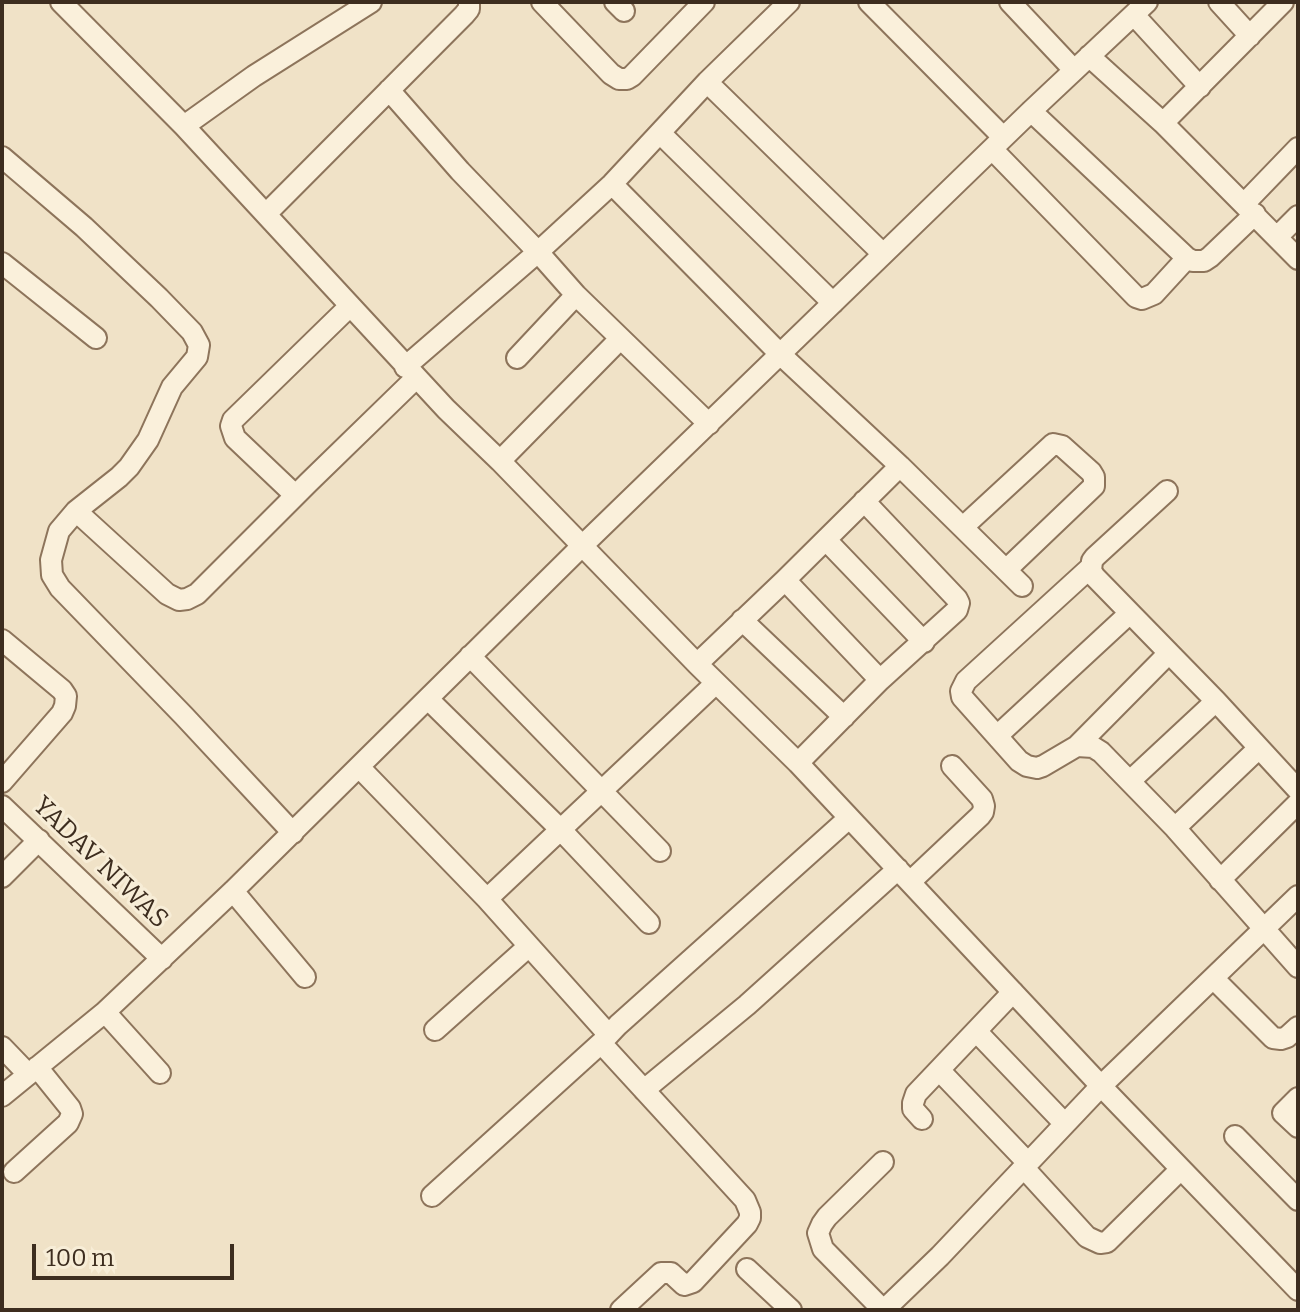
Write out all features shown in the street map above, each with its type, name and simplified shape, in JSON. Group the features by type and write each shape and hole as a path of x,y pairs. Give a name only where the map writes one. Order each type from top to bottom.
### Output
{"street":[{"path":"61,2 184,126 411,372 798,763 1101,1086 1298,1290"},
{"path":"184,126 254,76 371,2"},
{"path":"266,214 464,15 469,9 469,2"},
{"path":"542,2 619,79 632,76 701,3"},
{"path":"76,511 167,594 179,600 197,594 411,372 612,184 707,82 789,2"},
{"path":"869,2 1136,297 1142,299 1154,294 1187,258"},
{"path":"1010,2 1081,63 1163,123 1298,259"},
{"path":"1219,2 1250,36"},
{"path":"1163,123 1283,2"},
{"path":"2,1096 105,1012 162,959 360,768 582,546 1140,8 1200,87"},
{"path":"707,82 883,254"},
{"path":"389,90 576,295 709,424"},
{"path":"1031,111 1187,258 1198,263 1204,261 1298,148"},
{"path":"661,134 833,303"},
{"path":"2,157 84,227 148,288 192,332 199,345 197,357 172,387 148,440 129,467 76,511 59,531 52,552 52,575 60,588 293,833"},
{"path":"612,184 780,354 1022,586"},
{"path":"1277,237 1298,216"},
{"path":"2,263 96,338"},
{"path":"517,358 576,295"},
{"path":"295,495 235,438 231,426 233,420 350,306"},
{"path":"500,461 620,339"},
{"path":"963,527 1053,444 1062,446 1091,472 1094,486 1006,570"},
{"path":"697,664 900,466"},
{"path":"1167,491 1095,557 1091,567 966,681 961,691 965,702 1019,761 1032,768 1043,766 1077,746 1169,653"},
{"path":"798,763 880,680 955,613 959,603 864,501"},
{"path":"826,540 924,642"},
{"path":"1091,567 1095,577 1298,790"},
{"path":"785,580 880,680"},
{"path":"997,736 1130,613"},
{"path":"742,620 844,717"},
{"path":"2,640 66,696 62,713 2,782"},
{"path":"470,656 660,851"},
{"path":"487,899 716,683"},
{"path":"428,699 560,829 649,923"},
{"path":"1130,781 1216,701"},
{"path":"1077,746 1093,747 1101,752 1175,828 1298,967"},
{"path":"1175,828 1259,748"},
{"path":"644,1090 980,816 984,806 982,799 952,766"},
{"path":"360,768 529,946 644,1090 748,1206 750,1218 747,1224 693,1282 684,1285 671,1273 661,1273 621,1310"},
{"path":"1220,880 1298,803"},
{"name":"YADAV NIWAS","path":"2,806 162,959"},
{"path":"432,1196 849,818"},
{"path":"2,877 39,840"},
{"path":"233,891 305,977"},
{"path":"883,1162 827,1217 818,1233 823,1249 884,1310 940,1256 1101,1086 1298,896"},
{"path":"435,1030 529,946"},
{"path":"1213,978 1273,1038 1287,1037 1298,1027"},
{"path":"922,1119 913,1109 913,1099 1013,992"},
{"path":"105,1012 160,1073"},
{"path":"976,1031 1065,1124"},
{"path":"2,1047 32,1070 70,1108 72,1114 68,1123 14,1172"},
{"path":"939,1070 1087,1237 1100,1243 1107,1242 1181,1169"},
{"path":"1298,1098 1283,1113 1298,1127"},
{"path":"1235,1136 1298,1200"},
{"path":"747,1269 791,1310"}]}
